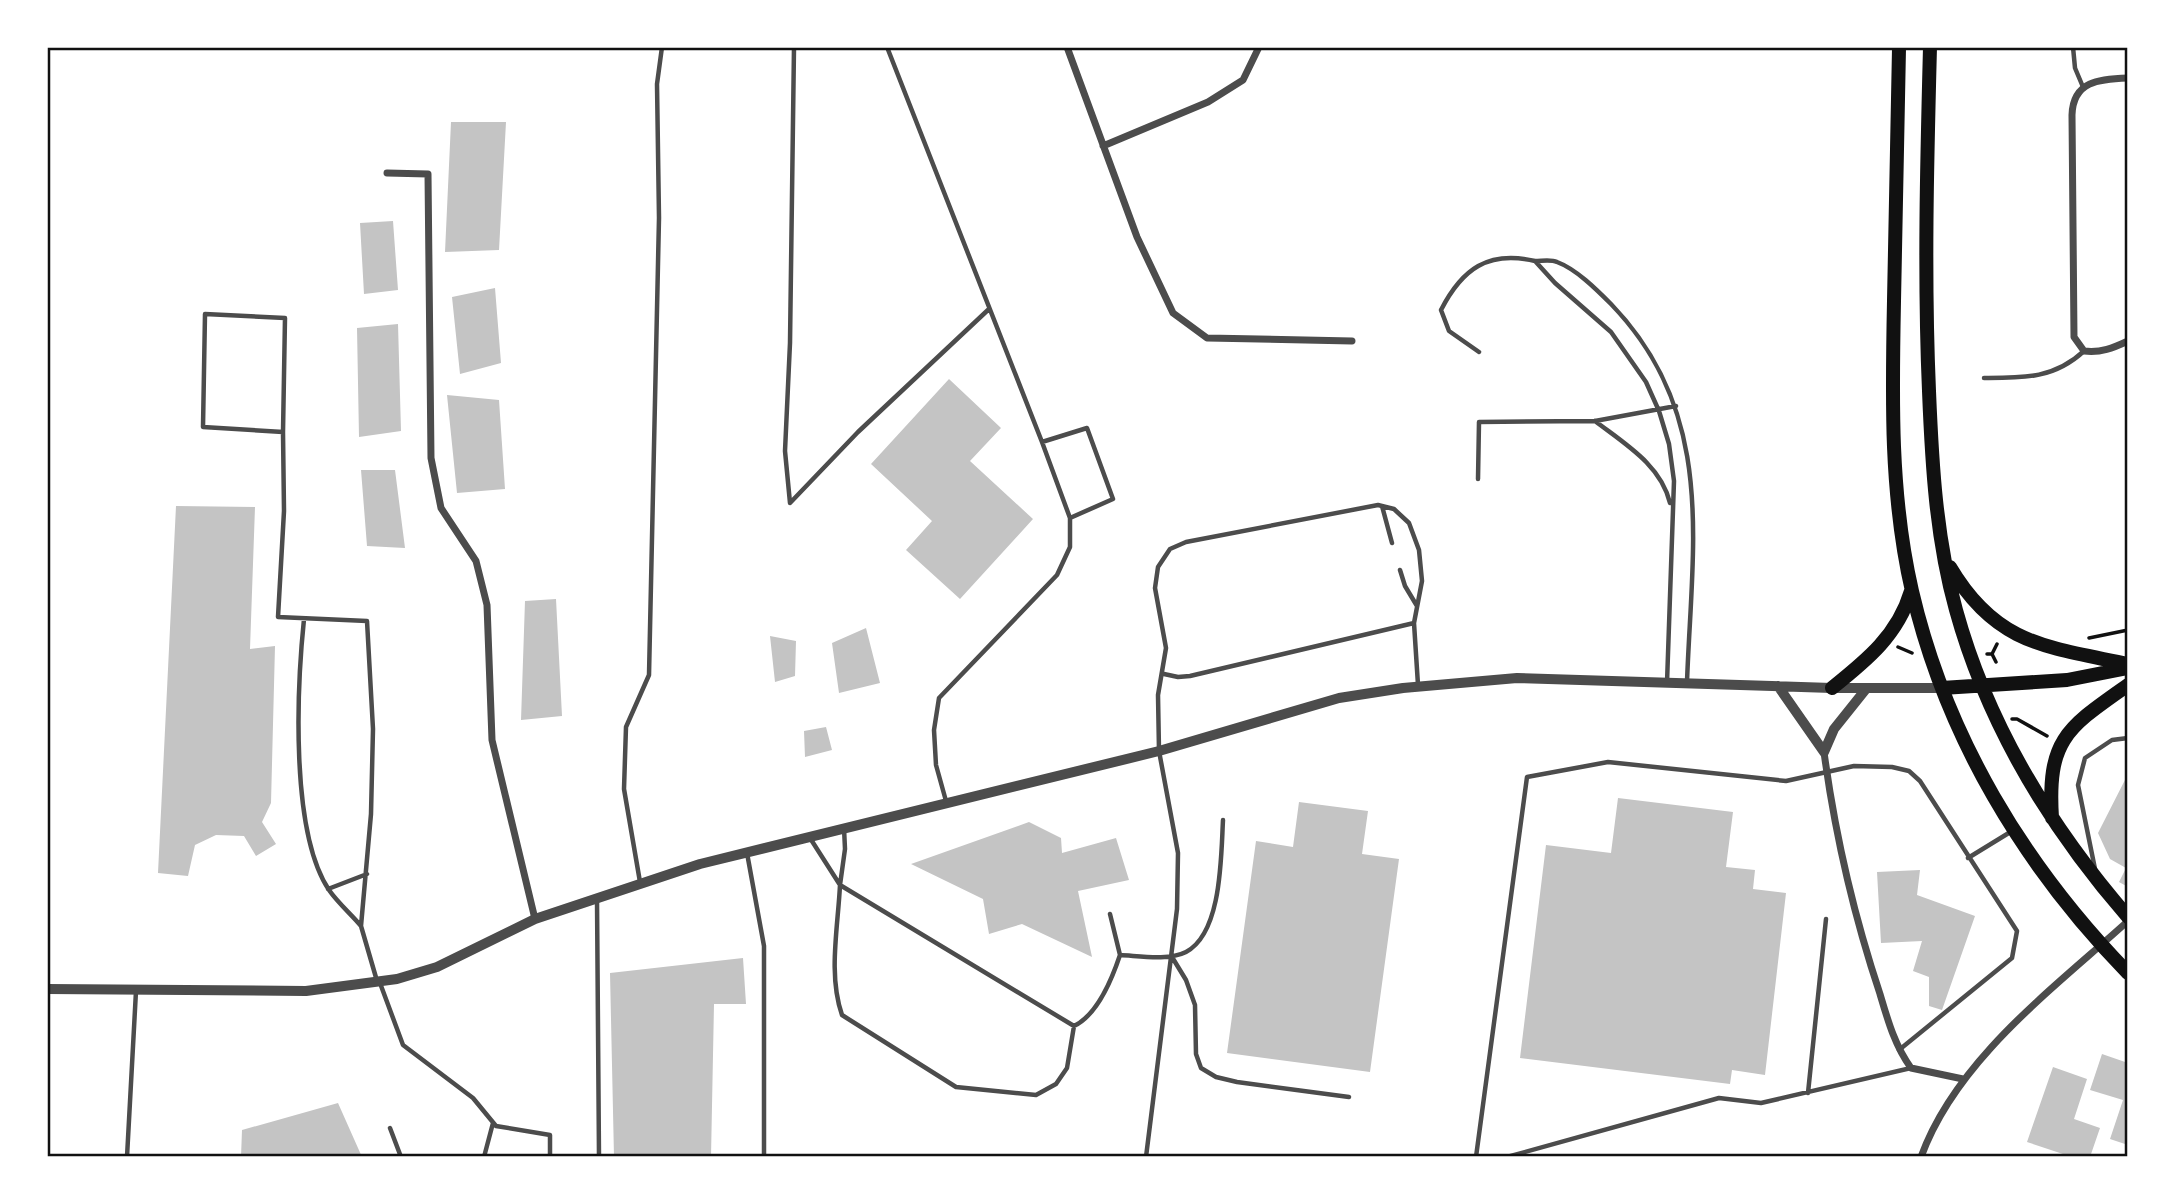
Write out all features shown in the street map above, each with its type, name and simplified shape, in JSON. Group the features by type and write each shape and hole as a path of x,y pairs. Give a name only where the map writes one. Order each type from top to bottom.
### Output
{"main road":[{"path":"1899,47 1893,435 1899,512 1912,590 1942,688 1967,747 2013,830 2051,886 2128,973"},
{"path":"1930,47 1928,362 1934,489 1943,555 1956,612 1982,686 2012,752 2052,819 2128,919"},
{"path":"1943,555 1969,596 2006,630 2045,646 2128,666"},
{"path":"1832,688 1877,650 1895,630 1912,590"},
{"path":"1942,688 2067,680 2128,666"},
{"path":"2052,819 2052,765 2060,744 2080,720 2128,685"}],"street":[{"path":"1067,47 1137,237 1173,313 1207,338 1352,341"},
{"path":"1103,146 1208,102 1242,80 1259,47"},
{"path":"2128,78 2095,80 2083,87 2074,98 2072,115 2074,338 2084,351 2108,350 2128,341"},
{"path":"387,173 428,174 431,458 441,508 476,561 487,605 492,740 535,919"},
{"path":"47,989 306,991 378,982 437,967 535,919 640,883 747,852 1159,751 1339,698 1419,686 1517,678 1866,689 1942,688"},
{"path":"1778,686 1824,752 1836,832 1868,960 1899,1051 1911,1069 1963,1079"},
{"path":"1824,752 1834,729 1866,689"},
{"path":"1922,1157 1932,1128 1963,1079 1984,1053 2128,919"}],"lane":[{"path":"640,883 624,789 626,727 649,675 659,218 657,84 662,47"},
{"path":"794,47 790,344 785,450 790,503 858,432 989,309"},
{"path":"887,47 1070,518 1070,547 1057,575 939,698 934,730 936,765 946,802"},
{"path":"2073,47 2075,68 2083,87"},
{"path":"1479,352 1449,331 1441,310 1455,283 1486,261 1513,256 1535,261 1555,261 1595,288 1626,320 1650,352 1676,406 1688,449 1693,499 1687,683"},
{"path":"1535,261 1555,283 1611,332 1646,382 1659,411 1669,444 1674,481 1667,683"},
{"path":"283,432 203,427 205,314 285,318 284,511 278,617 367,621 373,729 368,874 361,926 378,982 403,1045 473,1098 496,1126 550,1135 550,1157"},
{"path":"1984,378 2040,376 2062,369 2084,351"},
{"path":"1478,479 1479,422 1595,421 1676,406"},
{"path":"1595,421 1649,464 1667,490 1671,509"},
{"path":"1042,442 1087,428 1113,499 1070,518"},
{"path":"1382,506 1392,543"},
{"path":"1146,1157 1177,909 1178,853 1159,751 1158,706 1166,648 1155,588 1158,567 1170,549 1186,542 1382,506 1394,509 1409,523 1419,550 1422,582 1413,623 1419,686"},
{"path":"1400,570 1417,606"},
{"path":"304,619 300,664 299,771 313,851 328,889 361,926"},
{"path":"1164,674 1189,676 1413,623"},
{"path":"2097,880 2078,785 2085,758 2112,740 2128,738"},
{"path":"1476,1157 1527,777 1608,762 1786,782 1827,770 1854,766 1909,771 1920,781 2017,932 2012,958 1899,1051"},
{"path":"1120,955 1172,956 1185,952 1200,941 1210,923 1220,864 1223,820"},
{"path":"844,828 845,849 836,957 837,1000 842,1015 956,1087 1035,1095 1055,1084 1067,1068 1074,1026"},
{"path":"1968,858 2013,830"},
{"path":"809,837 840,885 1074,1026"},
{"path":"747,852 764,946 765,1157"},
{"path":"328,889 368,874"},
{"path":"597,898 599,1157"},
{"path":"1074,1026 1086,1021 1114,974 1120,955 1110,914"},
{"path":"1808,1093 1826,919"},
{"path":"1172,956 1186,980 1195,1005 1196,1054 1201,1068 1216,1077 1237,1082 1349,1097"},
{"path":"127,1157 136,990"},
{"path":"1507,1157 1719,1098 1761,1103 1911,1069"},
{"path":"484,1157 493,1122"},
{"path":"390,1128 401,1157"}],"path":[{"path":"1992,654 1997,644"},
{"path":"1898,647 1914,653 1911,660"},
{"path":"1985,654 1992,654"},
{"path":"1992,654 1996,662"},
{"path":"2014,710 2017,719"},
{"path":"2010,719 2017,719 2047,736"}],"building":[{"path":"451,122 506,122 499,250 445,252"},
{"path":"393,221 398,290 364,294 360,223"},
{"path":"495,288 501,363 460,374 452,297"},
{"path":"398,324 401,431 359,437 357,328"},
{"path":"949,379 1001,428 970,461 1033,519 960,599 906,550 932,521 871,464"},
{"path":"447,395 499,400 505,489 457,493"},
{"path":"361,470 395,470 405,548 367,546"},
{"path":"176,506 255,507 250,649 275,646 271,803 262,822 276,844 256,856 244,836 216,835 195,845 188,876 158,873"},
{"path":"556,599 562,716 521,720 525,601"},
{"path":"866,628 880,683 839,693 832,643"},
{"path":"770,636 796,641 795,676 775,682"},
{"path":"826,727 832,750 805,757 804,731"},
{"path":"2128,774 2128,887 2119,882 2126,868 2110,859 2098,833"},
{"path":"1618,798 1733,812 1726,867 1755,870 1753,889 1786,893 1765,1075 1732,1070 1730,1084 1520,1058 1546,845 1611,853"},
{"path":"1299,802 1368,811 1362,854 1399,859 1370,1072 1227,1053 1256,841 1293,847"},
{"path":"1029,822 1061,838 1062,853 1116,838 1129,880 1078,891 1092,957 1022,924 989,934 983,899 911,864"},
{"path":"1920,870 1917,895 1975,916 1942,1010 1929,1006 1929,977 1913,971 1922,941 1881,943 1877,872"},
{"path":"743,958 746,1004 714,1004 711,1157 614,1157 610,973"},
{"path":"2102,1054 2128,1063 2128,1145 2110,1139 2123,1100 2090,1090"},
{"path":"2053,1067 2087,1079 2074,1119 2100,1128 2090,1157 2072,1157 2027,1142"},
{"path":"338,1103 362,1157 241,1157 242,1130"}]}
